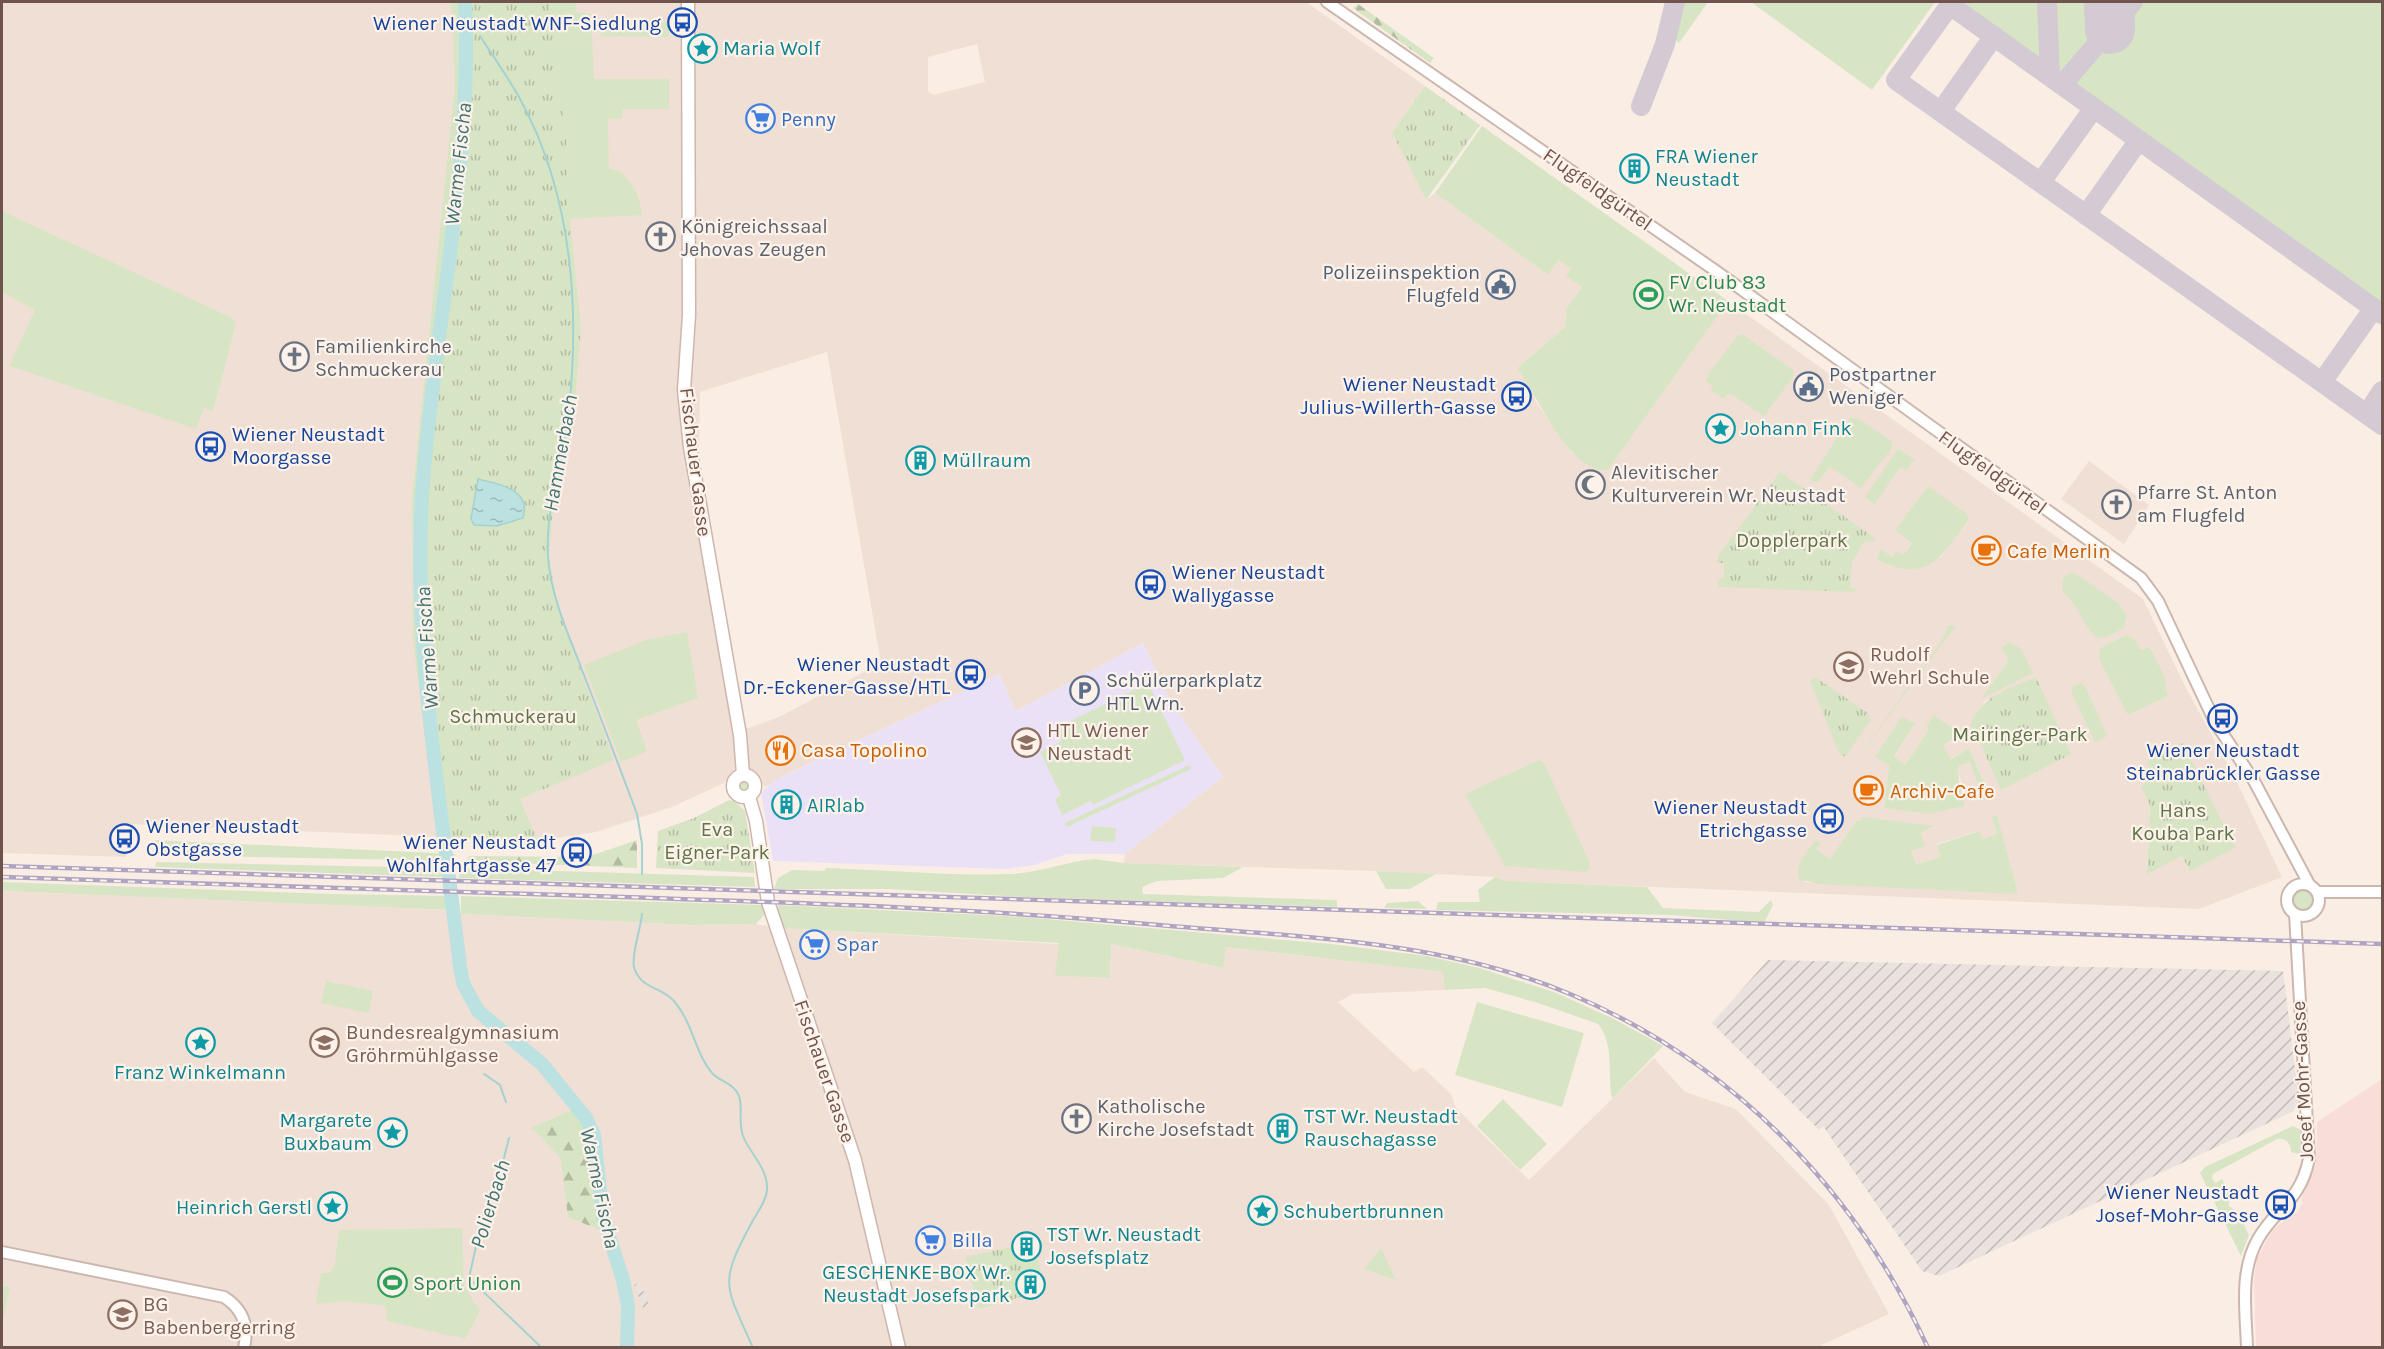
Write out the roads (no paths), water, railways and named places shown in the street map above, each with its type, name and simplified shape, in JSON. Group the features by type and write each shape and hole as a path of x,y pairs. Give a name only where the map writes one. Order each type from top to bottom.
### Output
{"main road":[{"name":"Fischauer Gasse","path":"688,2 690,304 684,390 690,447 740,735 743,775"},
{"name":"Fischauer Gasse","path":"743,775 749,776 754,782 754,790 749,796 741,798 733,790 734,780 743,775"},
{"name":"Fischauer Gasse","path":"749,796 756,821 768,902 852,1152 899,1347"}],"street":[{"name":"Flugfeldgürtel","path":"1327,2 1716,271 2141,578 2158,601 2215,722 2254,781 2313,888"},
{"name":"Flugfeldgürtel","path":"2290,848 2295,886"},
{"path":"2349,893 2319,905 2308,916 2295,914 2287,901 2289,892 2295,886 2349,893 2382,892"},
{"path":"2313,888 2319,905"},
{"name":"Josef Mohr-Gasse","path":"2247,1347 2245,1287 2251,1254 2266,1227 2294,1198 2303,1182 2309,1159 2295,914"},
{"name":"Josef Mohr-Gasse","path":"2298,939 2308,916"},
{"path":"2,1252 224,1296 239,1310 244,1320 245,1342"}],"water":[{"path":"478,479 504,486 518,494 525,508 523,518 497,526 474,525 471,519"}],"waterway":[{"name":"Warme Fischa","path":"465,2 464,122 452,242 429,422 420,543 425,664 437,786 463,983 478,1011 542,1064 586,1118 594,1135 603,1217 623,1280 628,1306 627,1348"},
{"name":"Hammerbach","path":"465,3 477,30"},
{"name":"Hammerbach","path":"480,36 519,97 537,134 551,171 561,210 572,289 572,370 567,429 549,520 548,557 556,601 637,814 642,844 642,874"},
{"name":"Hammerbach","path":"642,914 633,962 637,974 646,983 674,1001 686,1019 706,1065 715,1076 737,1092 743,1136 767,1181 765,1198 741,1243 730,1273 731,1297 753,1348"},
{"name":"Polierbach","path":"484,1074 500,1085 506,1102"},
{"name":"Polierbach","path":"509,1138 500,1174 483,1215 469,1278 542,1348"}],"railway":[{"path":"2,866 2382,944"},
{"path":"2,877 950,910 1081,918 1308,937 1362,943 1468,961 1519,975 1570,994 1629,1022 1684,1056 1735,1094 1782,1137 1825,1184 1864,1235 1898,1290 1928,1348"}],"place":[{"name":"Wiener Neustadt WNF-Siedlung","path":"682,23"},
{"name":"Maria Wolf","path":"702,48"},
{"name":"Penny","path":"760,119"},
{"name":"FRA Wiener Neustadt","path":"1634,168"},
{"name":"Königreichssaal Jehovas Zeugen","path":"660,237"},
{"name":"Polizeiinspektion Flugfeld","path":"1501,284"},
{"name":"FV Club 83 Wr. Neustadt","path":"1648,294"},
{"name":"Familienkirche Schmuckerau","path":"294,357"},
{"name":"Postpartner Weniger","path":"1808,386"},
{"name":"Wiener Neustadt Julius-Willerth-Gasse","path":"1517,396"},
{"name":"Johann Fink","path":"1720,428"},
{"name":"Wiener Neustadt Moorgasse","path":"211,446"},
{"name":"Müllraum","path":"921,460"},
{"name":"Alevitischer Kulturverein Wr. Neustadt","path":"1590,484"},
{"name":"Pfarre St. Anton am Flugfeld","path":"2116,504"},
{"name":"Cafe Merlin","path":"1986,551"},
{"name":"Wiener Neustadt Wallygasse","path":"1151,584"},
{"name":"Rudolf Wehrl Schule","path":"1849,666"},
{"name":"Wiener Neustadt Dr.-Eckener-Gasse/HTL","path":"971,675"},
{"name":"Schülerparkplatz HTL Wrn.","path":"1085,691"},
{"name":"Wiener Neustadt Steinabrückler Gasse","path":"2223,719"},
{"name":"HTL Wiener Neustadt","path":"1026,742"},
{"name":"Casa Topolino","path":"780,750"},
{"name":"Archiv-Cafe","path":"1869,791"},
{"name":"AIRlab","path":"786,805"},
{"name":"Wiener Neustadt Etrichgasse","path":"1828,818"},
{"name":"Wiener Neustadt Obstgasse","path":"125,838"},
{"name":"Wiener Neustadt Wohlfahrtgasse 47","path":"577,853"},
{"name":"Spar","path":"815,944"},
{"name":"Franz Winkelmann","path":"200,1042"},
{"name":"Bundesrealgymnasium Gröhrmühlgasse","path":"325,1043"},
{"name":"Katholische Kirche Josefstadt","path":"1076,1118"},
{"name":"TST Wr. Neustadt Rauschagasse","path":"1283,1128"},
{"name":"Margarete Buxbaum","path":"393,1132"},
{"name":"Wiener Neustadt Josef-Mohr-Gasse","path":"2280,1204"},
{"name":"Heinrich Gerstl","path":"333,1207"},
{"name":"Schubertbrunnen","path":"1262,1211"},
{"name":"Billa","path":"931,1240"},
{"name":"TST Wr. Neustadt Josefsplatz","path":"1026,1246"},
{"name":"Sport Union","path":"392,1283"},
{"name":"GESCHENKE-BOX Wr. Neustadt Josefspark","path":"1031,1284"},
{"name":"BG Babenbergerring","path":"122,1315"}],"park label":[{"name":"Dopplerpark","path":"1792,540"},
{"name":"Schmuckerau","path":"513,716"},
{"name":"Mairinger-Park","path":"2020,734"},
{"name":"Hans Kouba Park","path":"2183,822"},
{"name":"Eva Eigner-Park","path":"717,840"}]}
